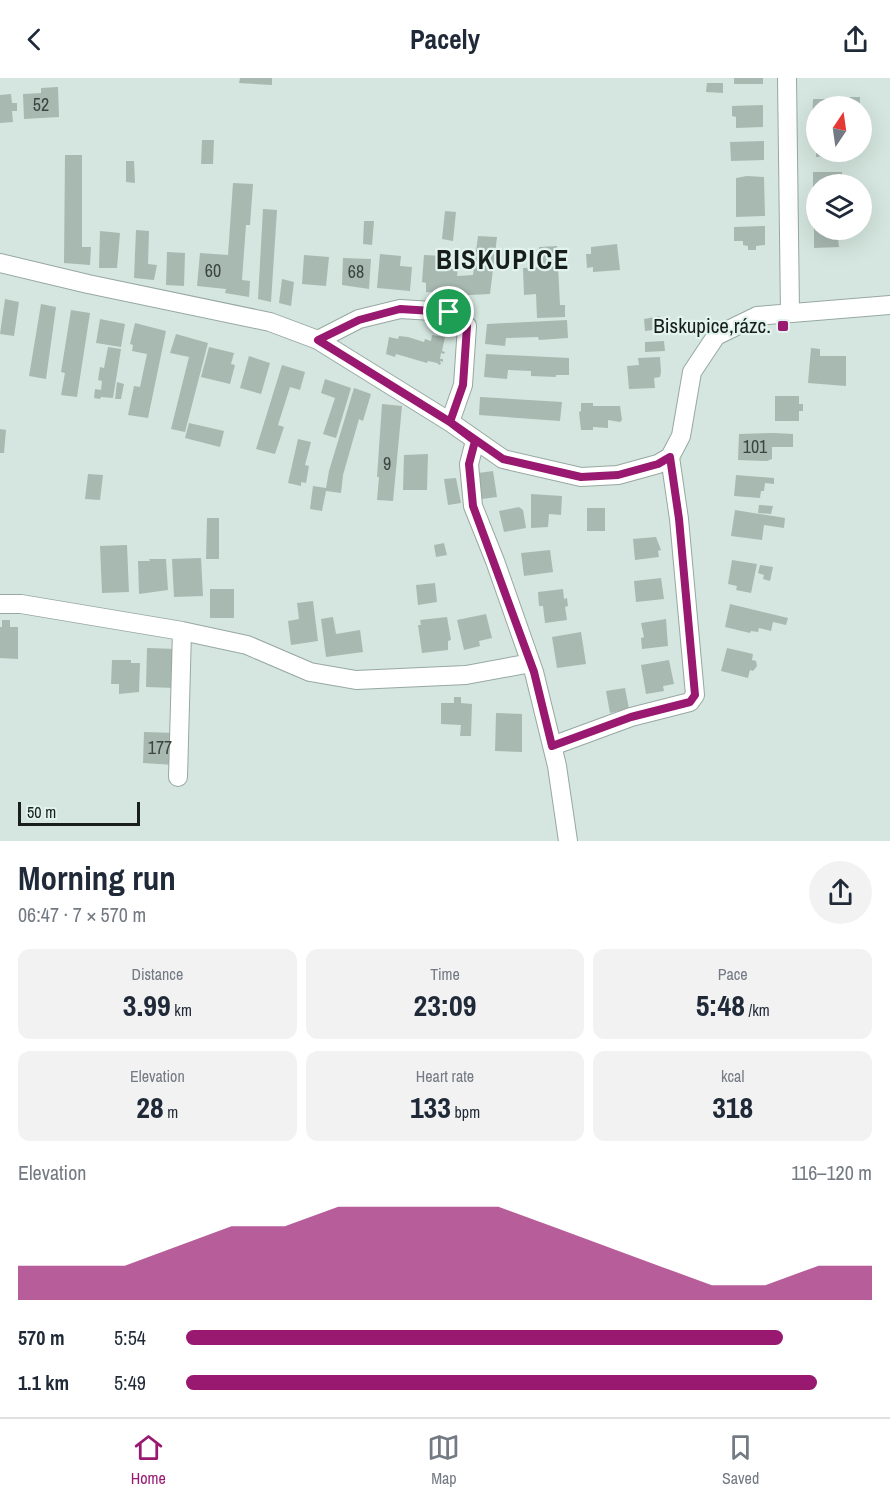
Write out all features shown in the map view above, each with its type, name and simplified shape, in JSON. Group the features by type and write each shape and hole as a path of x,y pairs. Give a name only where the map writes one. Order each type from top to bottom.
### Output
{"street":[{"path":"787,78 790,312"},
{"path":"0,263 270,322 318,340 450,422 503,459 581,477 618,475 658,464 670,457 681,436 692,372 716,336 757,316 890,305"},
{"path":"318,340 359,320 400,309 449,312 467,326 463,385 450,422"},
{"path":"475,441 469,464 473,506 531,663 557,766 568,841"},
{"path":"552,746 631,717 690,702 695,695 679,519 670,457"},
{"path":"0,604 21,603 182,631 247,645 310,672 356,680 466,675 531,663"},
{"path":"178,777 182,631"}],"building":[{"path":"240,78 272,78 272,85 239,83"},
{"path":"734,78 763,78 763,84 734,84"},
{"path":"707,83 723,83 723,93 706,92"},
{"path":"58,87 59,117 24,119 23,94 41,93 41,88"},
{"path":"11,94 12,103 17,103 17,111 12,111 13,122 0,123 0,95"},
{"path":"763,105 763,127 736,128 736,117 732,116 732,106"},
{"path":"202,140 214,140 213,164 201,164"},
{"path":"764,141 764,160 731,161 730,142"},
{"path":"65,155 82,155 82,247 91,247 90,265 64,263"},
{"path":"126,161 134,161 135,183 126,182"},
{"path":"813,172 842,172 842,174 813,174"},
{"path":"764,177 765,216 736,217 736,178"},
{"path":"233,183 253,184 250,225 246,225 242,280 250,281 249,297 225,293 226,289 197,286 200,253 228,255"},
{"path":"263,209 277,210 271,302 258,299"},
{"path":"445,211 456,212 453,241 442,239"},
{"path":"364,221 374,221 372,245 363,244"},
{"path":"765,226 765,245 756,246 756,250 748,250 748,246 743,245 743,241 734,241 734,227"},
{"path":"136,230 149,231 148,264 157,265 154,280 134,278"},
{"path":"100,231 120,233 117,268 99,268"},
{"path":"478,236 497,237 490,294 450,296 450,294 426,292 426,283 422,282 424,255 445,256 444,268 453,269 453,262 459,262 457,276 473,275"},
{"path":"814,240 838,240 839,247 814,248"},
{"path":"617,244 620,270 593,272 593,267 587,268 586,254 591,254 591,247"},
{"path":"557,246 560,305 565,305 565,317 537,318 536,294 524,295 523,268 540,267 539,247"},
{"path":"167,252 185,253 184,286 166,285"},
{"path":"380,254 401,256 400,266 412,267 410,291 377,288"},
{"path":"304,255 329,257 326,286 302,284"},
{"path":"343,258 371,259 369,289 342,285"},
{"path":"282,279 294,282 291,306 279,303"},
{"path":"5,299 19,302 14,336 0,334"},
{"path":"41,304 56,307 46,379 29,376"},
{"path":"71,310 90,313 77,397 61,395 65,373 61,372"},
{"path":"660,316 661,329 645,331 644,319"},
{"path":"100,319 125,324 121,347 96,343"},
{"path":"567,320 568,338 539,340 538,337 506,338 505,346 485,344 487,324"},
{"path":"135,323 166,331 148,418 128,415 134,386 140,387 147,354 132,351 133,345 130,344"},
{"path":"176,334 208,343 185,432 171,429 189,357 170,353"},
{"path":"432,335 445,337 442,351 445,352 441,353 440,359 443,359 443,362 440,361 439,365 396,354 395,357 386,354 389,337 398,339 399,336 408,337 424,342 425,339 431,341"},
{"path":"664,341 665,351 645,352 645,342"},
{"path":"108,347 121,349 113,398 94,398 95,389 101,390 102,381 98,380 100,367 104,368"},
{"path":"209,347 234,353 231,364 235,365 230,384 201,377"},
{"path":"811,348 820,349 820,356 846,356 846,386 808,383"},
{"path":"486,354 569,358 569,375 531,376 531,371 508,370 507,379 484,377"},
{"path":"249,356 270,363 261,394 240,388"},
{"path":"660,357 661,372 660,377 654,378 655,388 629,389 627,366 639,365 638,358"},
{"path":"282,365 305,372 300,390 290,387 278,425 284,427 275,454 256,449"},
{"path":"325,379 351,388 336,438 323,434 335,398 321,393"},
{"path":"117,382 124,384 121,399 115,399"},
{"path":"354,388 371,394 363,421 359,419 343,475 341,493 326,491 322,511 310,509 313,486 326,488"},
{"path":"775,396 799,396 799,404 803,404 803,411 799,411 799,421 775,421"},
{"path":"480,397 562,402 560,421 479,415"},
{"path":"581,403 593,403 593,406 620,406 622,420 620,422 608,420 608,428 593,427 593,430 581,430 579,412"},
{"path":"382,404 402,406 393,501 377,500"},
{"path":"189,423 224,431 220,447 185,438"},
{"path":"0,429 6,430 4,453 0,453"},
{"path":"739,434 793,434 793,447 772,447 772,459 767,461 738,460"},
{"path":"298,439 311,442 305,465 309,466 306,483 301,482 301,486 288,483"},
{"path":"428,454 427,490 403,490 404,455"},
{"path":"493,471 497,497 482,499 478,473"},
{"path":"88,474 103,475 100,500 85,499"},
{"path":"736,475 774,478 774,484 765,483 760,498 734,496"},
{"path":"456,478 461,503 448,505 444,479"},
{"path":"531,494 562,496 561,515 549,514 548,527 531,528"},
{"path":"759,505 773,506 771,514 758,513"},
{"path":"519,507 523,510 526,528 504,532 499,511"},
{"path":"587,508 605,508 605,531 587,531"},
{"path":"735,510 785,518 784,528 764,525 762,540 731,536"},
{"path":"207,518 219,518 219,559 206,559"},
{"path":"656,537 661,550 658,551 659,557 635,560 633,539"},
{"path":"444,543 447,555 436,557 434,545"},
{"path":"127,545 129,592 102,593 100,546"},
{"path":"550,550 553,572 524,576 521,553"},
{"path":"201,558 203,596 174,597 172,559"},
{"path":"149,559 166,559 168,590 139,594 138,561 150,561"},
{"path":"732,560 757,564 751,593 736,590 737,586 728,584"},
{"path":"760,565 773,567 770,581 763,579 764,575 758,573"},
{"path":"661,578 664,599 636,602 634,581"},
{"path":"435,583 437,602 418,605 416,585"},
{"path":"210,589 234,589 234,618 210,618"},
{"path":"563,589 564,599 567,598 568,606 565,607 567,620 545,623 543,606 539,606 538,592"},
{"path":"313,601 318,641 291,645 288,621 299,619 297,603"},
{"path":"730,604 788,618 786,625 773,622 771,631 759,628 758,632 751,631 750,633 725,627"},
{"path":"486,614 492,638 479,641 480,646 464,650 457,620"},
{"path":"333,617 336,634 360,630 363,652 326,657 321,619"},
{"path":"447,617 451,640 448,641 448,650 422,653 418,625 421,625 420,620"},
{"path":"666,619 668,646 642,649 641,638 644,637 641,623"},
{"path":"2,620 10,620 10,627 18,627 18,659 0,658"},
{"path":"581,632 586,664 557,668 552,637"},
{"path":"147,648 177,649 175,688 146,687"},
{"path":"727,648 753,654 752,660 756,661 757,666 753,671 750,670 748,678 721,671"},
{"path":"112,660 131,660 131,663 140,663 139,692 119,694 119,684 111,684"},
{"path":"669,660 674,684 663,686 664,691 646,694 641,665"},
{"path":"625,688 629,709 610,713 606,691"},
{"path":"454,697 461,697 461,703 472,704 471,736 460,736 461,725 441,724 441,703 454,703"},
{"path":"496,713 522,714 522,752 495,751"},
{"path":"144,732 177,733 175,765 143,763"}],"place":[{"name":"Biskupice,rázc.","path":"783,326"}],"district":[{"name":"BISKUPICE","path":"503,260"}],"route":[{"path":"449,312 400,309 359,320 318,340 450,422 503,459 581,477 618,475 658,464 670,457 679,519 695,695 690,702 631,717 552,746 534,672 473,506 469,464 475,441 450,422 463,385 467,326 449,312"}]}
